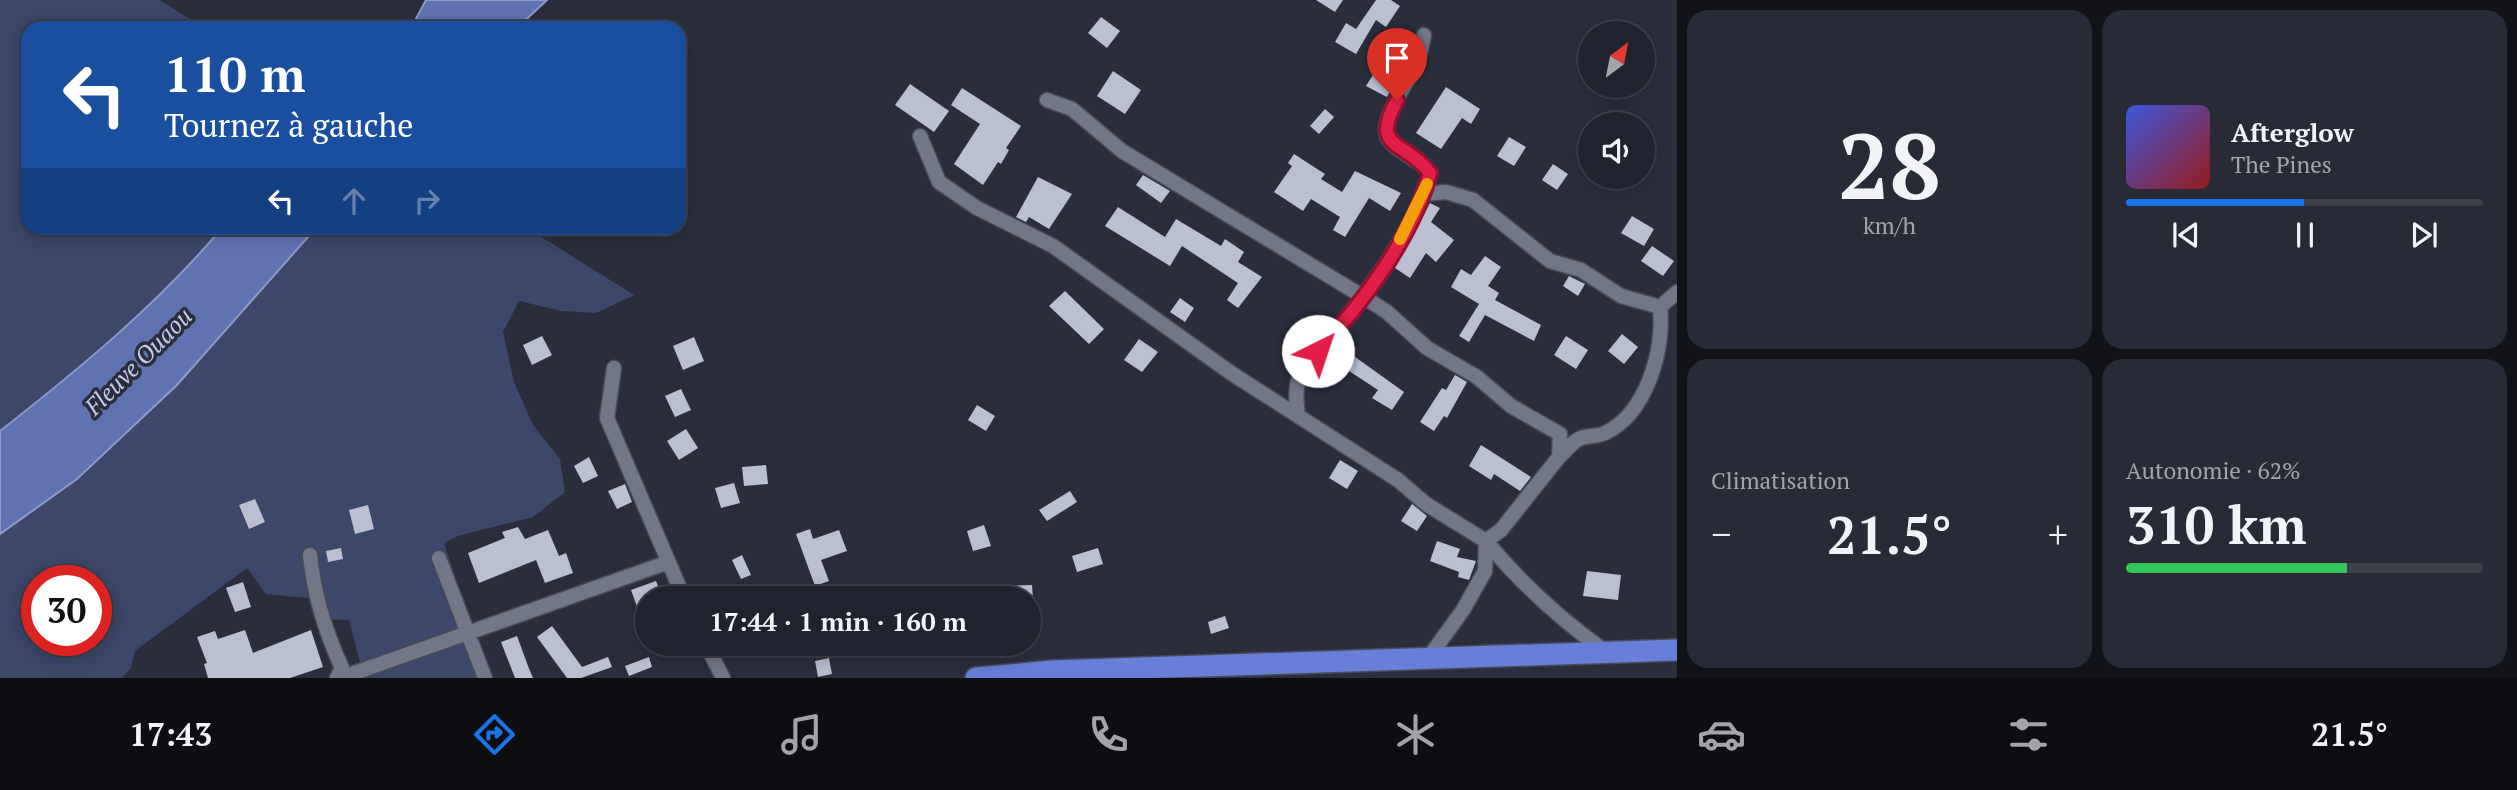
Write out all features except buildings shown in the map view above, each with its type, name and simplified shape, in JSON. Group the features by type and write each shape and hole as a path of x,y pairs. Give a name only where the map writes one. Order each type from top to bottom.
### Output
{"highway":[{"path":"976,678 1053,671 1205,672 1429,657 1677,650"}],"street":[{"path":"1298,416 1295,395 1300,371 1336,332 1384,268 1424,194 1430,173 1421,161 1390,142 1386,135 1387,119 1417,64 1424,35"},
{"path":"1046,100 1072,109 1122,151 1387,312 1427,348 1477,377 1511,406 1560,434 1578,439 1604,434 1630,416 1647,389 1661,321 1660,307"},
{"path":"920,136 939,182 977,208 1053,246 1231,373 1398,480 1426,504 1486,541 1518,581 1561,619 1608,654"},
{"path":"1424,194 1446,192 1473,200 1550,261 1581,270 1621,296 1660,307"},
{"path":"1660,307 1677,292"},
{"path":"614,368 607,418 678,586"},
{"path":"1559,457 1560,434"},
{"path":"1486,541 1501,530 1559,457 1578,439"},
{"path":"1429,657 1464,610 1485,571 1486,541"},
{"path":"310,555 316,599 327,636 342,668 338,678"},
{"path":"439,558 485,678"},
{"path":"338,678 666,563"},
{"path":"712,656 723,678"}],"shaded area":[{"path":"0,0 160,0 193,21 21,21 21,235 216,235 144,310 88,360 0,431"},
{"path":"310,235 538,235 634,295 596,313 562,311 519,301 503,332 514,382 533,425 560,459 565,492 533,517 458,536 444,543 484,665 476,678 364,678 349,620 315,619 308,598 266,594 247,568 135,651 131,668 122,678 0,678 0,534 77,479 177,385"}],"water":[{"path":"426,0 547,0 524,21 415,21"},
{"name":"Fleuve Ouaou","path":"216,235 310,235 177,385 77,479 0,534 0,431 116,335"}],"slow traffic":[{"path":"1400,239 1427,184"}],"route":[{"path":"1318,351 1336,332 1384,268 1424,194 1430,173 1421,161 1390,142 1386,135 1387,119 1397,100"}]}
